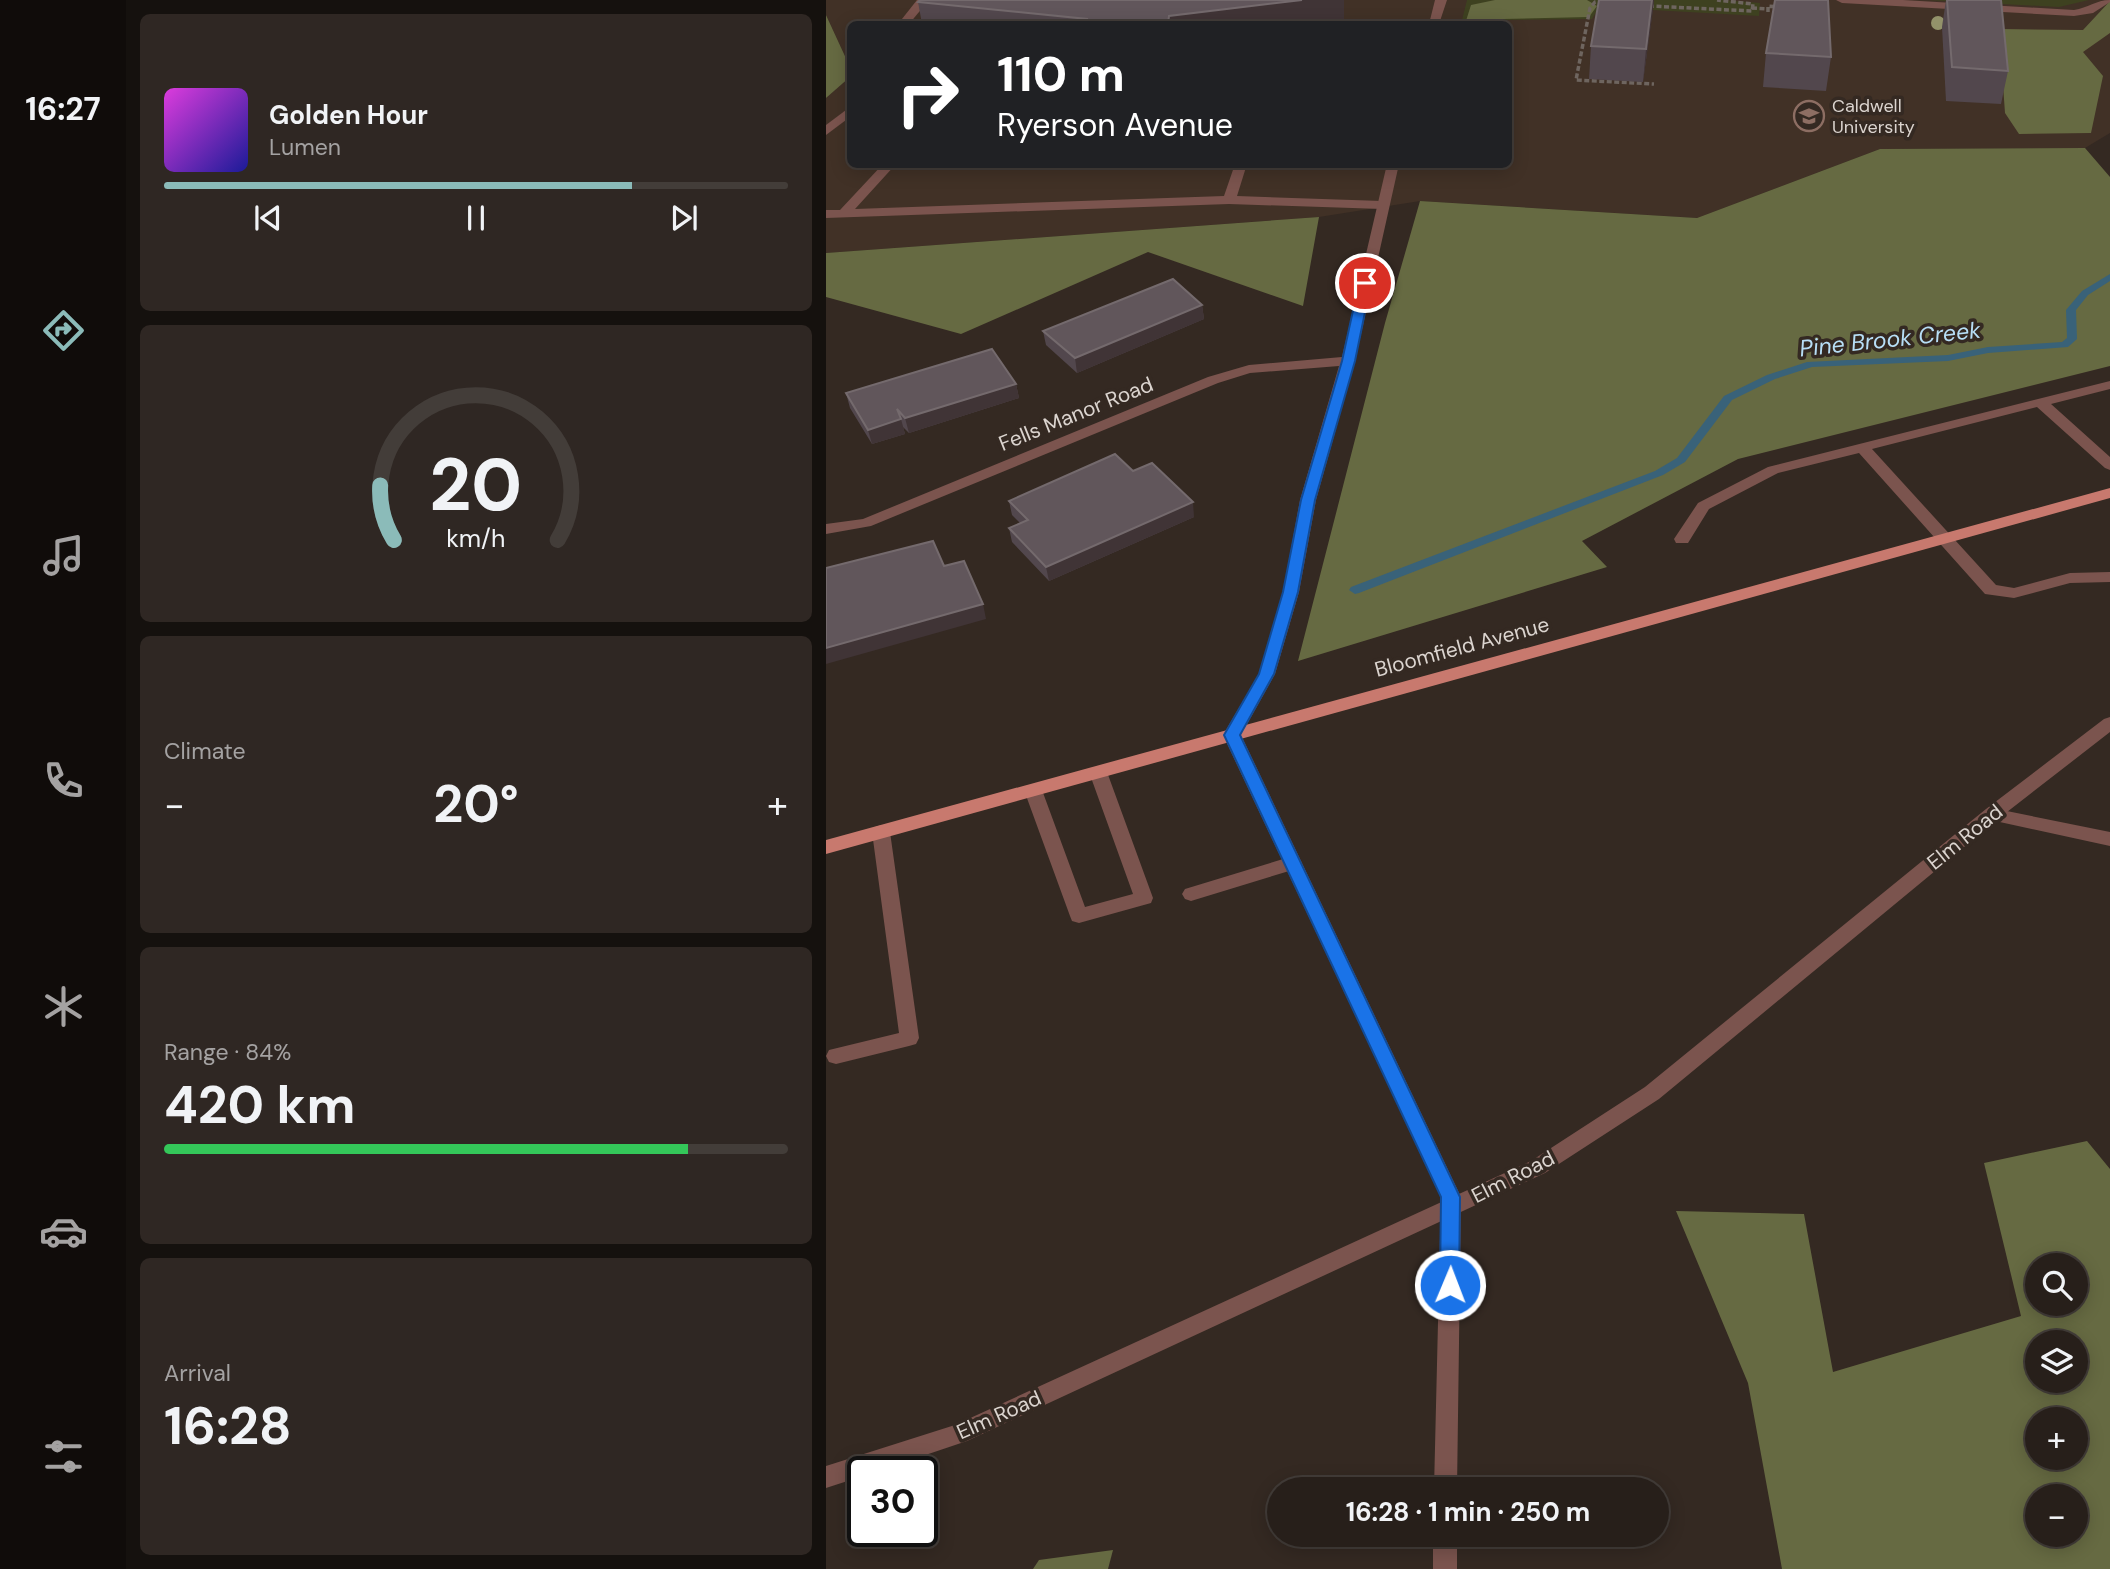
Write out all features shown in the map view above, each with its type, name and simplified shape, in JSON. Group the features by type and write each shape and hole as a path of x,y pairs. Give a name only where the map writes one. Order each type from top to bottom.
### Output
{"main road":[{"name":"Bloomfield Avenue","path":"826,847 2110,493"}],"street":[{"path":"906,21 923,0"},
{"path":"1435,21 1441,0"},
{"path":"1842,0 2074,13 2089,11 2106,0"},
{"path":"826,131 847,114"},
{"path":"843,214 886,168"},
{"path":"1229,200 1240,168"},
{"path":"1392,168 1348,361 1308,500 1291,592 1267,674 1232,735 1451,1197 1446,1477"},
{"path":"826,214 1229,200 1382,205"},
{"name":"Fells Manor Road","path":"826,529 866,523 1213,380 1250,369 1348,361"},
{"path":"1682,538 1703,506 1773,470 2110,385"},
{"path":"2040,402 2110,465"},
{"path":"1862,447 1991,590 2014,593 2070,578 2110,577"},
{"name":"Elm Road","path":"826,1477 958,1434 1538,1167 1652,1093 1992,814 2110,723"},
{"path":"1033,790 1079,916 1144,898 1097,772"},
{"path":"1992,814 2110,839"},
{"path":"836,1056 909,1038 881,832"},
{"path":"1191,894 1293,863"},
{"path":"1444,1569 1445,1547"}],"path":[{"path":"1717,0 1753,4 1752,8"},
{"path":"1613,2 1595,2 1590,8 1576,80 1654,84"},
{"path":"1646,5 1752,11 1752,8"},
{"path":"1752,8 1768,10 1768,6 1789,7"}],"shaded area":[{"name":"Caldwell University","path":"826,0 2110,0 2110,133 2085,148 1880,149 1697,218 1420,201 1319,217 826,253 826,98 847,80 847,168 1512,168 1512,21 847,21 847,60 826,15"}],"green space":[{"path":"1467,0 1723,0 1760,3 1759,16 1599,7 1592,19 1462,21"},
{"path":"1495,0 1587,0 1597,6 1589,17 1466,21 1471,5"},
{"path":"1928,0 2089,0 2059,7"},
{"path":"2110,1 2110,33 2083,52 2103,76 2091,133 2019,134 2005,113 1999,29 2083,30"},
{"path":"826,15 847,60 847,80 826,98"},
{"path":"2085,148 2110,177 2110,366 1738,459 1582,541 1607,567 1298,661 1385,323 1420,201 1697,218 1880,149"},
{"path":"1319,217 1303,306 1148,252 961,334 826,297 826,253"},
{"path":"2087,1141 2110,1169 2110,1569 1782,1569 1748,1383 1676,1211 1804,1214 1833,1372 2021,1316 1984,1163"},
{"path":"1113,1550 1108,1569 1033,1569 1039,1560"}],"building":[{"path":"1302,0 1169,16 1168,21 1087,21 918,2"},
{"path":"1599,0 1652,0 1646,49 1591,46"},
{"path":"1775,0 1828,0 1831,57 1766,53"},
{"path":"1947,0 2001,0 2008,71 1952,67"},
{"path":"1173,279 1202,305 1075,358 1043,331"},
{"path":"992,349 1016,384 905,418 897,409 901,419 868,430 846,393"},
{"path":"1115,454 1133,471 1152,463 1193,502 1046,567 1009,528 1028,520 1009,501"},
{"path":"933,541 944,566 964,561 983,604 826,648 826,568"}],"waterway":[{"name":"Pine Brook Creek","path":"1355,590 1659,473 1681,460 1728,398 1771,377 1811,364 1948,358 1988,350 2065,345 2072,339 2071,310 2085,293 2110,277"}],"place":[{"name":"Caldwell University","path":"1809,116"}],"route":[{"path":"1365,283 1348,361 1308,500 1291,592 1267,674 1232,735 1451,1197 1450,1285"}]}
